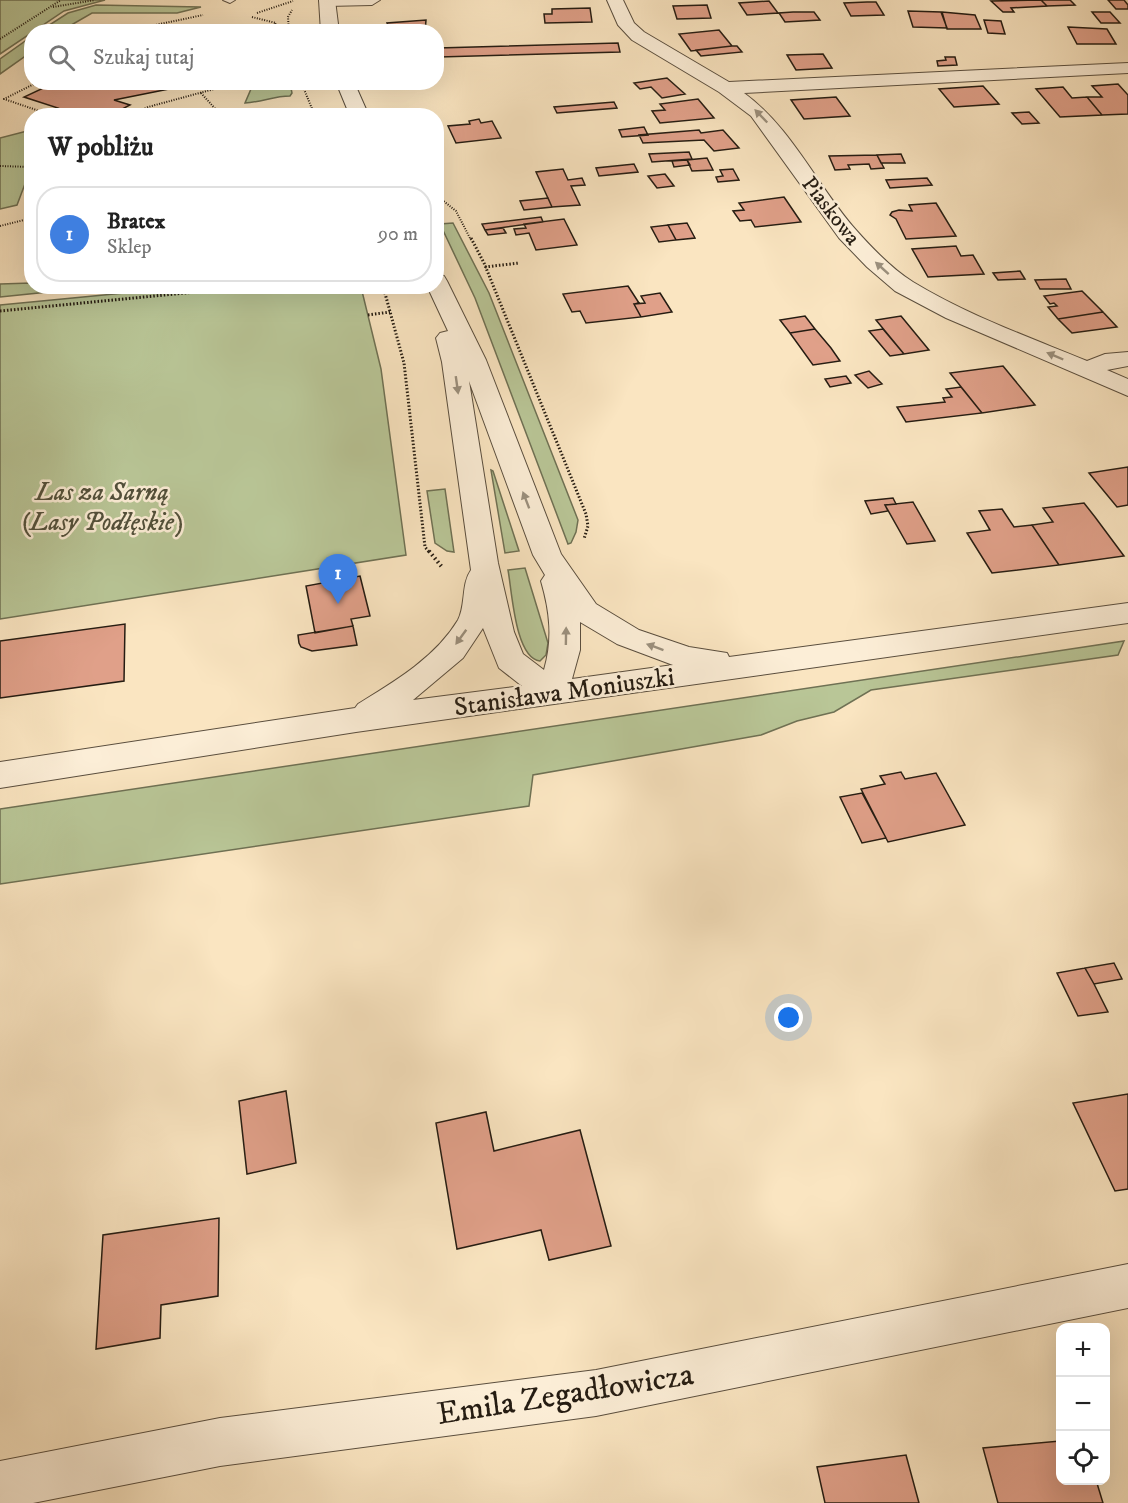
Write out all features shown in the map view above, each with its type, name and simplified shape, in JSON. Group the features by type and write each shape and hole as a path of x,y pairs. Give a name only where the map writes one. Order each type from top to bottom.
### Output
{"street":[{"path":"329,24 327,0 372,0"},
{"name":"Piaskowa","path":"615,0 627,25 638,36 726,88 751,107 770,126 847,233 875,262 903,286 954,313 1128,388"},
{"path":"726,88 749,85 1128,68"},
{"path":"349,90 356,108"},
{"path":"437,294 454,362 483,563 500,632 510,660 552,693 566,654 566,629 562,602 547,555 474,360 442,294"},
{"path":"1089,371 1106,361 1128,359"},
{"path":"547,555 585,611 628,637 686,658 753,665"},
{"path":"356,720 408,689 452,650 474,619 483,563"},
{"name":"Stanisława Moniuszki","path":"0,775 356,720 1128,613"},
{"name":"Emila Zegadłowicza","path":"0,1485 220,1442 596,1393 1128,1286"}],"lane":[{"path":"316,0 327,0"}],"path":[{"path":"0,39 61,0"},
{"path":"49,7 95,0"},
{"path":"263,10 295,0"},
{"path":"161,24 204,15"},
{"path":"251,17 275,24"},
{"path":"24,89 4,99 30,108"},
{"path":"146,108 212,90"},
{"path":"305,90 312,108"},
{"path":"201,93 214,108"},
{"path":"0,166 24,166"},
{"path":"444,201 456,211 485,267 586,514 588,526 583,542"},
{"path":"0,226 24,220"},
{"path":"485,267 519,263"},
{"path":"0,311 175,294"},
{"path":"385,294 404,363 425,547 442,567 445,578"},
{"path":"368,315 390,312"}],"green space":[{"path":"0,0 105,0 64,11 45,24 24,24 24,38 0,54"},
{"path":"96,5 201,7 177,13 92,13 73,24 51,24 68,13"},
{"path":"24,42 24,57 0,74 0,59"},
{"path":"251,90 291,90 290,96 245,103"},
{"path":"24,132 24,186 17,205 0,209 0,138"},
{"path":"453,223 489,293 578,520 571,543 568,544 475,298 444,232 444,224"},
{"path":"24,283 24,294 29,294 0,297 0,284"},
{"name":"Las za Sarną (Lasy Podłęskie)","path":"114,294 363,294 381,369 406,555 0,619 0,305"},
{"path":"491,470 493,471 519,551 505,553"},
{"path":"445,489 454,552 447,551 435,543 427,491"},
{"path":"525,568 548,643 546,655 540,661 532,657 525,648 513,607 508,570"},
{"path":"1124,641 1118,655 871,690 834,712 797,721 761,735 533,775 529,806 0,884 0,809"}],"building":[{"path":"1041,0 1070,0 1075,5 1047,6"},
{"path":"1041,0 1047,6 1011,8 1014,12 1003,12 991,1"},
{"path":"1108,0 1124,0 1128,9 1116,9"},
{"path":"769,1 778,13 747,15 739,3"},
{"path":"876,2 884,15 851,16 844,3"},
{"path":"707,5 711,18 677,19 673,6"},
{"path":"590,8 592,22 545,23 544,14 552,14 552,9"},
{"path":"908,11 941,12 947,28 913,27"},
{"path":"814,12 820,20 785,22 779,13"},
{"path":"942,12 975,15 981,29 947,29"},
{"path":"1092,12 1110,12 1120,23 1101,23"},
{"path":"426,20 426,24 387,23"},
{"path":"984,20 1001,21 1005,34 988,33"},
{"path":"1068,27 1107,29 1116,44 1077,44"},
{"path":"719,30 732,46 691,51 679,34"},
{"path":"618,43 620,52 444,57 444,48"},
{"path":"737,46 742,52 701,56 696,50"},
{"path":"823,54 832,68 796,70 787,55"},
{"path":"945,57 955,57 957,65 938,66 937,61 946,60"},
{"path":"667,78 685,94 662,98 651,87 640,89 634,83"},
{"path":"1118,84 1128,95 1128,114 1102,115 1087,97 1102,97 1092,86"},
{"path":"983,86 999,104 954,107 939,89"},
{"path":"1063,87 1072,98 1087,97 1102,115 1060,117 1036,89"},
{"path":"39,90 164,90 114,100 130,105 124,108 58,108 24,97"},
{"path":"836,97 850,116 804,119 791,100"},
{"path":"698,99 714,118 660,123 652,111 665,110 660,104"},
{"path":"614,102 617,108 557,113 554,107"},
{"path":"1029,112 1039,123 1022,124 1012,113"},
{"path":"479,119 481,123 492,121 501,138 456,143 448,126 470,124 469,121"},
{"path":"644,127 648,135 622,137 619,130"},
{"path":"699,130 701,133 723,130 739,148 714,151 704,140 643,143 639,135"},
{"path":"689,152 692,159 652,162 649,154"},
{"path":"901,154 905,163 881,163 877,155"},
{"path":"877,155 884,168 871,169 869,164 848,165 850,169 835,170 829,156"},
{"path":"707,158 713,170 692,171 687,160"},
{"path":"687,160 690,165 674,167 672,161"},
{"path":"634,164 638,172 599,176 596,168"},
{"path":"563,169 568,180 582,178 585,185 571,186 580,205 552,207 536,172"},
{"path":"733,169 739,180 718,182 716,177 723,176 720,170"},
{"path":"665,174 674,186 657,188 648,176"},
{"path":"927,178 932,185 890,188 886,180"},
{"path":"784,197 801,222 755,227 751,220 740,221 733,211 744,210 739,203"},
{"path":"548,198 552,207 524,210 520,201"},
{"path":"936,203 956,236 906,239 896,219 890,215 899,210 912,211 909,205"},
{"path":"541,217 543,222 485,230 482,224"},
{"path":"564,219 577,245 536,250 529,233 516,235 514,229 526,228 524,224"},
{"path":"687,223 695,238 676,240 668,225"},
{"path":"668,225 676,240 659,242 651,227"},
{"path":"503,228 506,233 488,235 485,230"},
{"path":"956,246 961,256 973,255 984,274 928,277 912,249"},
{"path":"1020,271 1025,279 998,280 993,273"},
{"path":"1066,279 1071,289 1040,289 1035,280"},
{"path":"628,286 639,303 634,304 641,317 586,323 580,311 572,312 563,294"},
{"path":"1082,291 1103,312 1058,319 1048,307 1057,306 1054,303 1050,304 1044,296"},
{"path":"660,293 672,312 641,317 634,304 645,303 641,296"},
{"path":"1103,312 1117,327 1072,333 1058,319"},
{"path":"805,316 815,329 790,333 780,320"},
{"path":"901,316 929,350 904,354 876,320"},
{"path":"815,329 840,361 813,365 790,333"},
{"path":"883,329 904,354 890,356 869,331"},
{"path":"1003,366 1035,405 982,413 950,373"},
{"path":"869,371 882,384 868,388 855,375"},
{"path":"846,376 851,383 830,387 825,379"},
{"path":"961,387 982,413 906,422 897,407 945,402 943,398 952,397 946,389"},
{"path":"1128,467 1128,505 1117,507 1089,473"},
{"path":"893,498 896,504 885,505 888,511 871,514 865,501"},
{"path":"913,502 935,541 907,544 885,505"},
{"path":"1084,503 1124,556 1059,565 1032,525 1053,522 1043,508"},
{"path":"1002,509 1014,527 1032,525 1059,565 992,573 967,533 990,530 979,511"},
{"path":"360,576 370,616 351,619 353,626 315,633 306,586"},
{"path":"125,624 124,681 0,698 0,641"},
{"path":"353,626 357,645 312,651 301,647 299,643 298,635"},
{"path":"901,772 905,779 936,773 965,825 888,842 861,789 885,784 880,776"},
{"path":"862,793 886,838 862,843 840,797"},
{"path":"1114,963 1122,979 1094,984 1085,968"},
{"path":"1085,968 1108,1012 1078,1016 1057,973"},
{"path":"286,1091 296,1163 247,1174 239,1101"},
{"path":"1128,1094 1128,1189 1115,1191 1073,1103"},
{"path":"486,1112 494,1151 580,1130 611,1246 549,1260 541,1230 457,1249 436,1123"},
{"path":"219,1218 218,1296 161,1305 160,1338 96,1349 103,1235"},
{"path":"1056,1441 1056,1485 1098,1485 1103,1503 998,1503 983,1448"},
{"path":"906,1455 919,1503 825,1503 817,1467"}],"place":[{"name":"Bratex","path":"338,604"}]}
